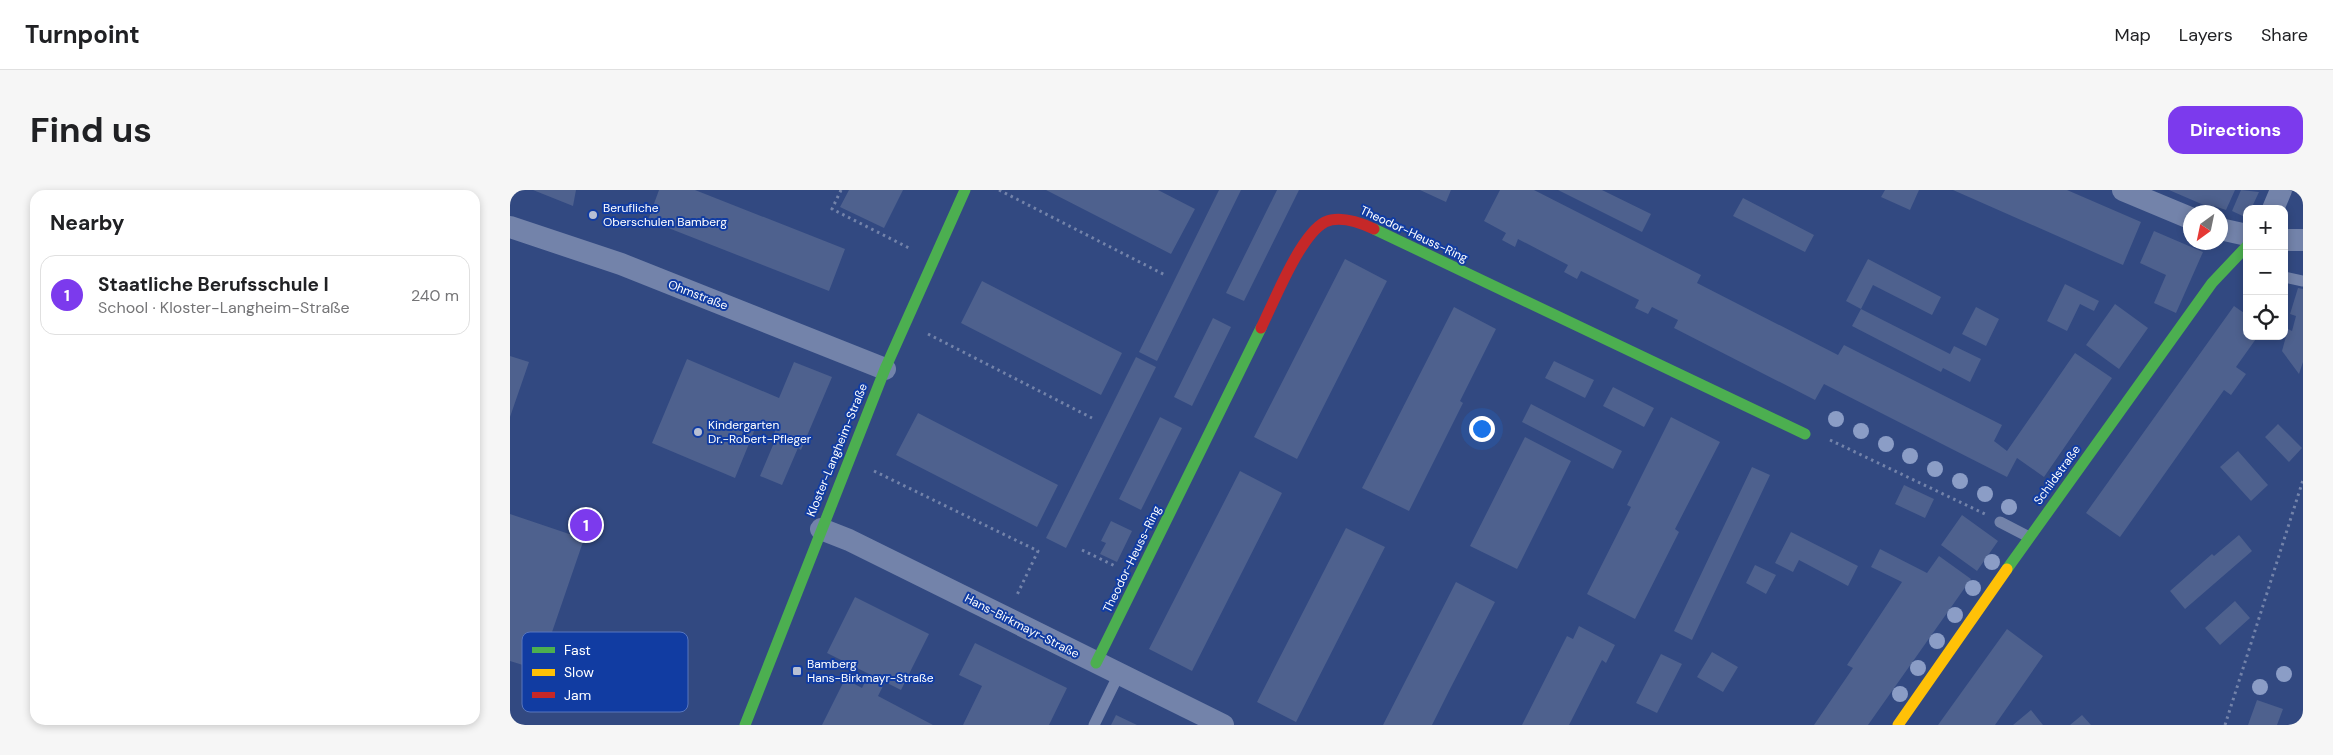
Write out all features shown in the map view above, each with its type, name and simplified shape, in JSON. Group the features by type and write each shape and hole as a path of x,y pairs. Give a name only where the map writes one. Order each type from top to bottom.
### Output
{"street":[{"name":"Kloster-Langheim-Straße","path":"745,725 885,369 966,190"},
{"path":"2123,190 2183,215"},
{"path":"2274,205 2281,190"},
{"name":"Theodor-Heuss-Ring","path":"1096,663 1300,249 1319,224 1332,218 1345,218 1362,223 1805,434"},
{"name":"Ohmstraße","path":"510,227 620,264 885,369"},
{"path":"2228,231 2243,234"},
{"path":"2288,240 2303,240"},
{"name":"Schildstraße","path":"1898,725 2029,537 2212,283 2243,250"},
{"name":"Hans-Birkmayr-Straße","path":"821,529 849,540 1223,725"}],"lane":[{"path":"2231,261 2243,265"},
{"path":"2288,278 2303,281"},
{"path":"2000,522 2029,537"},
{"path":"1094,725 1119,674"}],"path":[{"path":"841,190 832,210 934,260"},
{"path":"999,190 1165,275"},
{"path":"906,322 1092,418"},
{"path":"1830,440 2000,522"},
{"path":"849,458 1038,551 1006,618"},
{"path":"2225,725 2303,480"},
{"path":"1082,550 1116,566"}],"building":[{"path":"533,190 576,190 573,206"},
{"path":"659,190 695,190 845,249 829,291 648,220"},
{"path":"849,190 903,190 884,228 840,207"},
{"path":"1046,190 1158,190 1195,209 1171,254"},
{"path":"1219,190 1241,190 1157,361 1139,352"},
{"path":"1277,190 1299,190 1244,301 1226,293"},
{"path":"1420,190 1451,190 1446,202"},
{"path":"1500,190 1534,190 1701,275 1697,283 1838,355 1844,345 2002,425 1994,441 2007,451 2075,353 2112,378 2044,477 2017,458 2007,477 1824,384 1815,400 1674,328 1678,320 1652,307 1648,314 1635,308 1639,300 1581,271 1577,279 1564,272 1568,265 1518,239 1515,247 1502,240 1506,233 1484,221"},
{"path":"1558,190 1602,190 1651,214 1642,232"},
{"path":"1885,190 1919,190 1910,210 1881,197"},
{"path":"1953,190 2067,190 2141,222 2123,265"},
{"path":"2169,190 2235,190 2228,206 2204,205"},
{"path":"2241,190 2259,192 2253,205 2243,205 2243,216 2232,211"},
{"path":"1743,198 1814,235 1805,252 1733,216"},
{"path":"2154,231 2183,243 2183,250 2198,250 2203,252 2176,313 2154,303 2166,275 2140,263"},
{"path":"1345,259 1387,281 1297,459 1254,437"},
{"path":"1868,259 1941,297 1932,315 1873,285 1861,309 1846,301"},
{"path":"982,281 1122,353 1101,395 961,323"},
{"path":"2065,284 2099,301 2094,311 2080,304 2067,331 2047,321"},
{"path":"2298,288 2303,289 2303,362 2299,374 2282,351 2285,340 2288,340 2288,329 2292,331 2296,316 2290,314"},
{"path":"2115,304 2148,328 2119,369 2086,345"},
{"path":"2234,306 2243,312 2243,340 2255,340 2236,367 2246,374 2231,395 2224,390 2120,537 2086,513"},
{"path":"1454,307 1496,329 1460,401 1463,403 1409,511 1362,488"},
{"path":"1976,307 1999,319 1986,346 1962,334"},
{"path":"1861,309 1950,354 1954,346 1981,359 1970,382 1943,368 1941,372 1852,326"},
{"path":"1213,318 1231,327 1192,406 1174,397"},
{"path":"510,356 529,362 510,417"},
{"path":"1136,357 1156,367 1066,548 1046,538"},
{"path":"687,359 779,398 794,362 832,377 801,450 798,448 782,485 760,476 776,438 773,436 775,431 757,424 735,478 652,443"},
{"path":"1554,361 1594,380 1585,398 1545,378"},
{"path":"1613,387 1654,408 1644,427 1603,406"},
{"path":"1531,404 1622,451 1613,469 1522,422"},
{"path":"918,413 1058,485 1037,527 896,455"},
{"path":"1160,417 1182,428 1141,510 1119,499"},
{"path":"1671,417 1720,442 1675,529 1679,532 1635,619 1587,594 1631,507 1627,505"},
{"path":"2278,424 2302,448 2289,462 2265,437"},
{"path":"1525,437 1571,461 1517,569 1470,546"},
{"path":"2238,451 2268,485 2251,501 2220,467"},
{"path":"1752,467 1770,475 1692,640 1674,631"},
{"path":"1240,471 1282,493 1192,671 1149,649"},
{"path":"1904,485 1934,499 1925,518 1895,504"},
{"path":"510,514 584,539 552,632 522,632 522,665 510,661"},
{"path":"1962,515 1998,541 1977,571 1941,545"},
{"path":"1111,521 1132,531 1117,562 1100,554 1106,543 1101,541"},
{"path":"1346,528 1385,547 1296,722 1257,702"},
{"path":"1791,532 1858,566 1848,586 1799,560 1793,572 1775,563"},
{"path":"2239,535 2252,551 2185,609 2170,591 2212,554 2214,556"},
{"path":"1880,549 1927,573 1939,556 1971,579 1868,725 1814,725 1853,668 1847,665 1902,582 1871,567"},
{"path":"1755,565 1776,575 1766,594 1746,583"},
{"path":"1456,582 1495,602 1432,725 1383,725"},
{"path":"855,597 929,634 901,690 885,682 878,696 933,725 822,725 845,679 862,688 869,674 827,653"},
{"path":"2235,601 2250,618 2220,645 2205,628"},
{"path":"1579,626 1615,645 1606,663 1602,660 1569,725 1522,725 1567,636 1573,639"},
{"path":"2007,629 2043,656 1995,725 1938,725"},
{"path":"975,643 1067,688 1049,725 963,725 982,686 959,675"},
{"path":"1712,652 1738,667 1723,692 1697,677"},
{"path":"1661,654 1682,664 1657,713 1636,703"},
{"path":"2257,700 2283,709 2277,725 2248,725"},
{"path":"2031,710 2043,725 2013,725"},
{"path":"1116,715 1137,725 1111,725"},
{"path":"2082,715 2091,725 2070,725"}],"traffic: fast":[{"path":"745,725 885,369 965,190"},
{"path":"1374,229 1805,434"},
{"path":"2007,569 2212,283 2243,250"},
{"path":"1096,663 1261,328"}],"traffic: slow":[{"path":"1898,725 2007,569"}],"traffic: jam":[{"path":"1261,328 1288,270 1306,240 1316,229 1325,222 1337,219 1356,222 1374,229"}],"place":[{"name":"Berufliche Oberschulen Bamberg","path":"593,215"},
{"name":"Kindergarten Dr.-Robert-Pfleger","path":"698,432"},
{"name":"Staatliche Berufsschule I","path":"586,525"},
{"name":"Bamberg Hans-Birkmayr-Straße","path":"797,671"}]}
